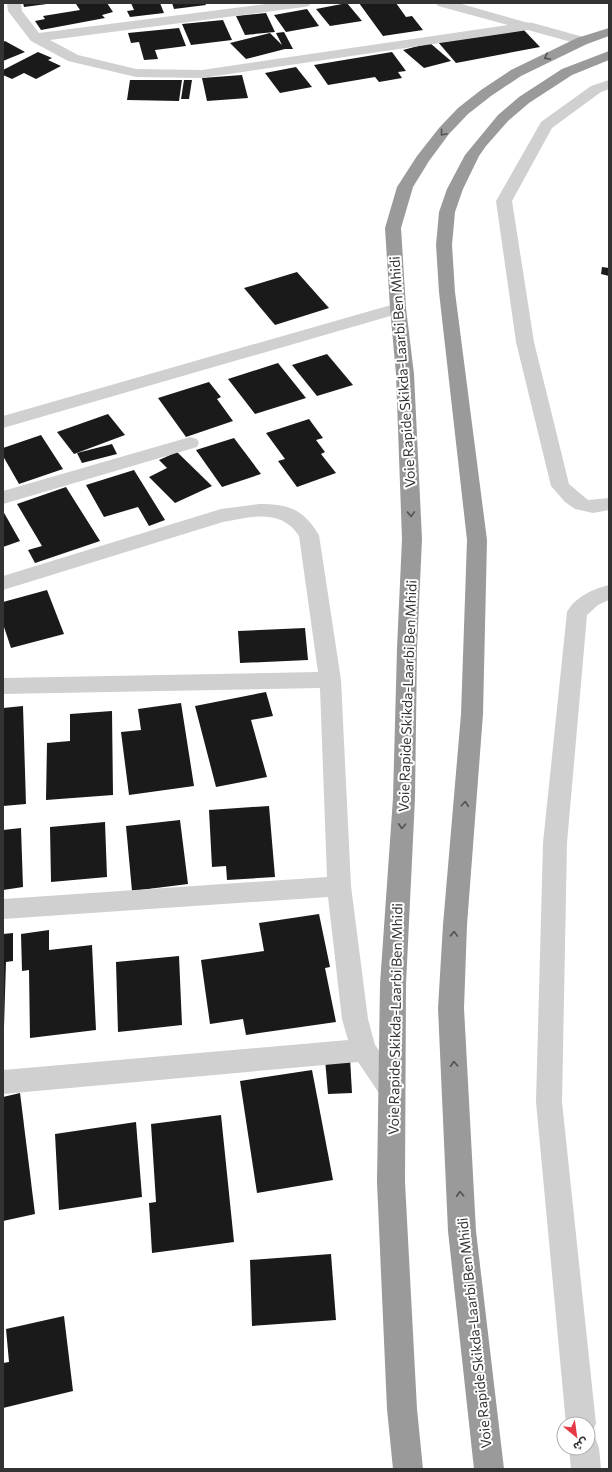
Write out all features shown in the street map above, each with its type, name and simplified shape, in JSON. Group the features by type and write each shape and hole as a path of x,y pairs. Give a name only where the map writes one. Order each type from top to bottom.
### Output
{"highway":[{"name":"Voie Rapide Skikda-Laarbi Ben Mhidi","path":"408,1469 402,1409 391,1182 393,984 404,798 407,648 412,540 405,374 398,308 393,228 405,187 422,159 444,131 463,111 486,93 516,73 582,41 609,32"},
{"name":"Voie Rapide Skikda-Laarbi Ben Mhidi","path":"489,1469 462,1231 451,1008 455,925 472,714 478,540 447,292 444,245 447,212 455,188 466,166 481,143 503,118 524,100 567,72 609,55"}],"street":[{"path":"14,3 15,11 36,38 74,58 136,73 202,74 528,26"},
{"path":"36,38 304,3"},
{"path":"443,3 582,41"},
{"path":"609,84 596,89 546,125 504,201 525,342 560,486 574,500 583,506 594,508 609,504"},
{"path":"3,422 398,308"},
{"path":"3,498 190,443"},
{"path":"3,583 221,516 252,510 277,511 296,518 309,535 330,680 338,886 355,1019 364,1050 392,1090"},
{"path":"580,1416 549,1102 554,843 577,612 591,600 609,592"},
{"path":"3,686 330,680"},
{"path":"3,909 338,886"},
{"path":"3,1082 364,1050"},
{"path":"585,1456 586,1469"}],"building":[{"path":"23,3 47,3 47,4 24,7"},
{"path":"107,3 113,12 102,15 105,18 41,30 35,21 45,19 43,16 80,10 76,4"},
{"path":"131,3 160,3 164,13 130,17 127,11 134,10"},
{"path":"172,3 205,3 206,5 174,9"},
{"path":"347,3 362,21 330,26 316,9"},
{"path":"359,3 396,3 406,17 412,16 423,30 383,36"},
{"path":"307,9 319,26 286,32 274,15"},
{"path":"266,13 275,32 245,35 236,16"},
{"path":"223,20 232,40 191,45 182,24"},
{"path":"521,27 540,47 456,63 438,42"},
{"path":"179,28 186,46 155,50 158,59 144,60 139,42 131,43 128,33"},
{"path":"284,32 293,49 285,49 246,59 230,43 270,33 282,45 276,33"},
{"path":"5,41 25,52 3,61 3,42"},
{"path":"430,43 451,61 424,68 403,50"},
{"path":"38,52 52,58 48,60 61,66 36,79 24,73 12,79 3,75 3,70"},
{"path":"392,52 406,71 398,72 402,78 379,82 375,77 328,85 314,65"},
{"path":"296,67 312,87 280,93 265,73"},
{"path":"242,75 248,98 207,101 202,78"},
{"path":"130,80 182,80 179,101 127,100"},
{"path":"184,80 192,80 189,99 181,99"},
{"path":"602,267 609,268 609,276 601,274"},
{"path":"297,272 329,308 275,325 244,288"},
{"path":"327,354 353,385 317,396 292,365"},
{"path":"278,363 306,398 255,414 228,379"},
{"path":"209,382 221,397 217,399 233,421 186,437 158,398"},
{"path":"108,414 125,435 74,454 57,432"},
{"path":"309,419 323,438 316,440 325,452 321,454 336,473 297,487 278,461 285,459 266,433"},
{"path":"41,435 63,469 19,484 3,456 3,448"},
{"path":"234,438 261,474 222,487 196,450"},
{"path":"112,444 117,454 82,463 77,453"},
{"path":"177,452 212,486 175,503 149,477 167,468 159,460"},
{"path":"134,470 165,520 149,526 138,507 104,517 86,485"},
{"path":"66,487 100,541 35,563 28,550 42,546 17,504"},
{"path":"3,511 20,541 3,547"},
{"path":"47,590 64,634 11,648 3,624 3,602"},
{"path":"305,628 308,660 240,663 238,631"},
{"path":"266,692 273,716 251,720 267,777 216,787 195,706"},
{"path":"181,703 194,786 129,795 121,732 141,730 138,709"},
{"path":"23,706 26,804 3,806 3,708"},
{"path":"112,711 113,795 46,800 47,743 70,741 70,714"},
{"path":"269,806 275,877 227,880 226,866 212,867 209,810"},
{"path":"180,820 188,884 132,891 126,826"},
{"path":"105,822 107,877 51,882 50,827"},
{"path":"21,828 23,887 3,890 3,830"},
{"path":"319,914 330,967 325,968 336,1022 246,1035 243,1019 210,1024 201,960 264,951 259,923"},
{"path":"49,930 49,950 92,945 96,1030 30,1038 29,970 22,971 21,934"},
{"path":"13,933 13,961 6,962 3,1027 3,934"},
{"path":"179,956 182,1025 118,1032 116,962"},
{"path":"350,1058 352,1093 328,1094 325,1059"},
{"path":"312,1070 333,1180 257,1193 240,1081"},
{"path":"20,1093 35,1214 3,1221 3,1097"},
{"path":"221,1115 234,1242 152,1253 149,1203 156,1202 151,1124"},
{"path":"136,1122 142,1197 59,1210 55,1134"},
{"path":"331,1254 336,1320 252,1326 250,1260"},
{"path":"64,1316 73,1391 3,1408 3,1363 9,1362 6,1329"}]}
